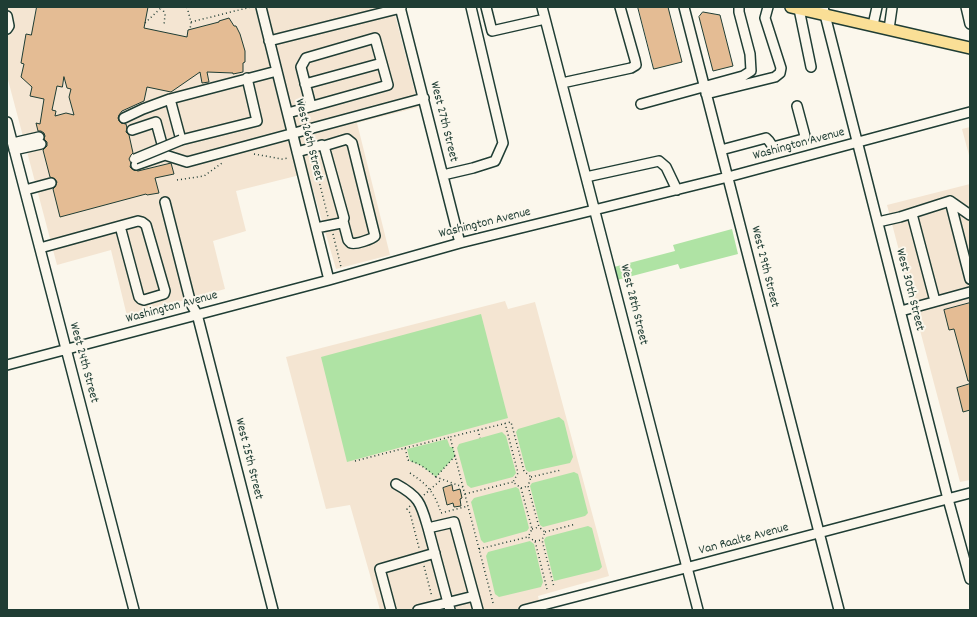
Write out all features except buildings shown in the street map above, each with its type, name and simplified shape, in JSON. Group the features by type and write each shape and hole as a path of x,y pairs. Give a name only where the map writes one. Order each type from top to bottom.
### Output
{"main road":[{"path":"795,8 824,10 873,25 970,48"}],"street":[{"name":"West 26th Street","path":"261,7 329,280"},
{"path":"269,41 401,7"},
{"name":"West 27th Street","path":"401,7 460,243"},
{"path":"443,175 495,162 502,143 471,7"},
{"path":"486,7 492,31 545,19"},
{"name":"West 28th Street","path":"542,7 698,610"},
{"path":"562,83 631,68 636,65 620,7"},
{"name":"West 29th Street","path":"684,7 839,610"},
{"path":"705,90 743,76 751,71 750,54 739,7"},
{"path":"641,104 775,77 780,73 780,68 766,18 768,7"},
{"path":"873,25 877,7"},
{"path":"889,29 890,7"},
{"path":"966,7 970,24"},
{"path":"795,8 811,66"},
{"name":"West 30th Street","path":"824,10 948,499 970,579"},
{"path":"7,16 9,26 7,29"},
{"path":"288,113 388,85 375,38 306,58 301,67 311,106"},
{"path":"305,84 382,62"},
{"path":"124,118 170,99 277,70"},
{"path":"247,78 257,121 181,140 136,162 165,155 187,162 292,132 424,98"},
{"path":"170,99 181,140"},
{"path":"773,147 803,139 805,136 797,106"},
{"name":"Washington Avenue","path":"7,364 329,280 460,243 776,165 970,112"},
{"name":"West 24th Street","path":"7,122 134,610"},
{"path":"132,130 156,122 165,155"},
{"path":"721,150 766,138 773,147 776,165"},
{"path":"298,154 322,145 324,146 347,139 352,143 375,236 372,239 354,244 350,243 348,240 343,221 344,218 324,146"},
{"path":"13,147 40,140"},
{"path":"797,141 799,159"},
{"path":"586,177 659,161 666,167 676,190"},
{"path":"25,190 51,183"},
{"name":"West 25th Street","path":"165,202 191,304 197,314 273,610"},
{"path":"878,222 912,214 950,202"},
{"path":"950,202 970,215"},
{"path":"950,202 970,279"},
{"path":"912,214 935,301"},
{"path":"40,248 138,221 142,222 146,224 165,291 164,294 144,300 139,297 120,226"},
{"path":"316,228 341,223 343,221"},
{"path":"901,311 970,292"},
{"path":"396,484 418,500 422,507 449,606"},
{"name":"Van Raalte Avenue","path":"524,610 556,606 687,568 970,493"},
{"path":"428,528 454,522 478,610"},
{"path":"391,610 380,569 435,553"},
{"path":"418,610 449,606 474,596"}],"path":[{"path":"145,23 162,7 165,15 164,25"},
{"path":"187,7 191,22 190,30"},
{"path":"191,22 251,7"},
{"path":"250,153 282,160 298,154 312,154 343,276"},
{"path":"177,180 204,176 221,163"},
{"path":"355,461 511,422 524,471 531,477"},
{"path":"465,494 513,482 518,473 505,423"},
{"path":"478,430 480,438"},
{"path":"450,437 493,603"},
{"path":"405,448 408,460 422,466 436,476 463,487"},
{"path":"436,476 455,456"},
{"path":"531,477 561,470"},
{"path":"410,473 419,479 433,494 438,502 441,513 468,506"},
{"path":"531,477 528,486 539,527 545,532"},
{"path":"513,482 521,488 532,529 528,537"},
{"path":"521,488 528,486"},
{"path":"545,532 576,524"},
{"path":"532,529 539,527"},
{"path":"545,532 542,540 554,587"},
{"path":"479,549 528,537 535,541 542,540"},
{"path":"535,541 547,589"}],"shaded area":[{"path":"7,7 393,7 419,107 357,123 390,255 336,269 308,173 236,191 246,231 213,241 225,289 127,316 111,250 57,265 7,76"},
{"path":"970,127 970,159 962,129"},
{"path":"970,184 970,480 960,482 887,205"},
{"path":"505,301 508,309 535,302 609,576 538,596 541,610 380,610 350,505 326,509 286,357"}],"green space":[{"path":"732,229 738,254 680,269 678,264 617,280 614,267 675,251 673,245"},
{"path":"481,314 508,418 347,462 321,357"},
{"path":"559,417 564,421 573,457 570,463 529,472 526,470 516,432 518,429"},
{"path":"502,432 506,436 516,473 513,477 471,488 467,485 457,448 459,444"},
{"path":"447,439 450,447 453,447 455,456 436,477 422,466 410,461 407,449"},
{"path":"574,472 578,474 588,513 585,516 543,527 540,525 530,486 532,483"},
{"path":"516,487 519,489 529,528 527,531 484,543 481,540 471,502 474,498"},
{"path":"588,526 592,528 602,567 599,570 554,581 544,540 546,537"},
{"path":"530,541 534,544 543,582 541,587 499,597 495,594 486,556 488,552"}]}
